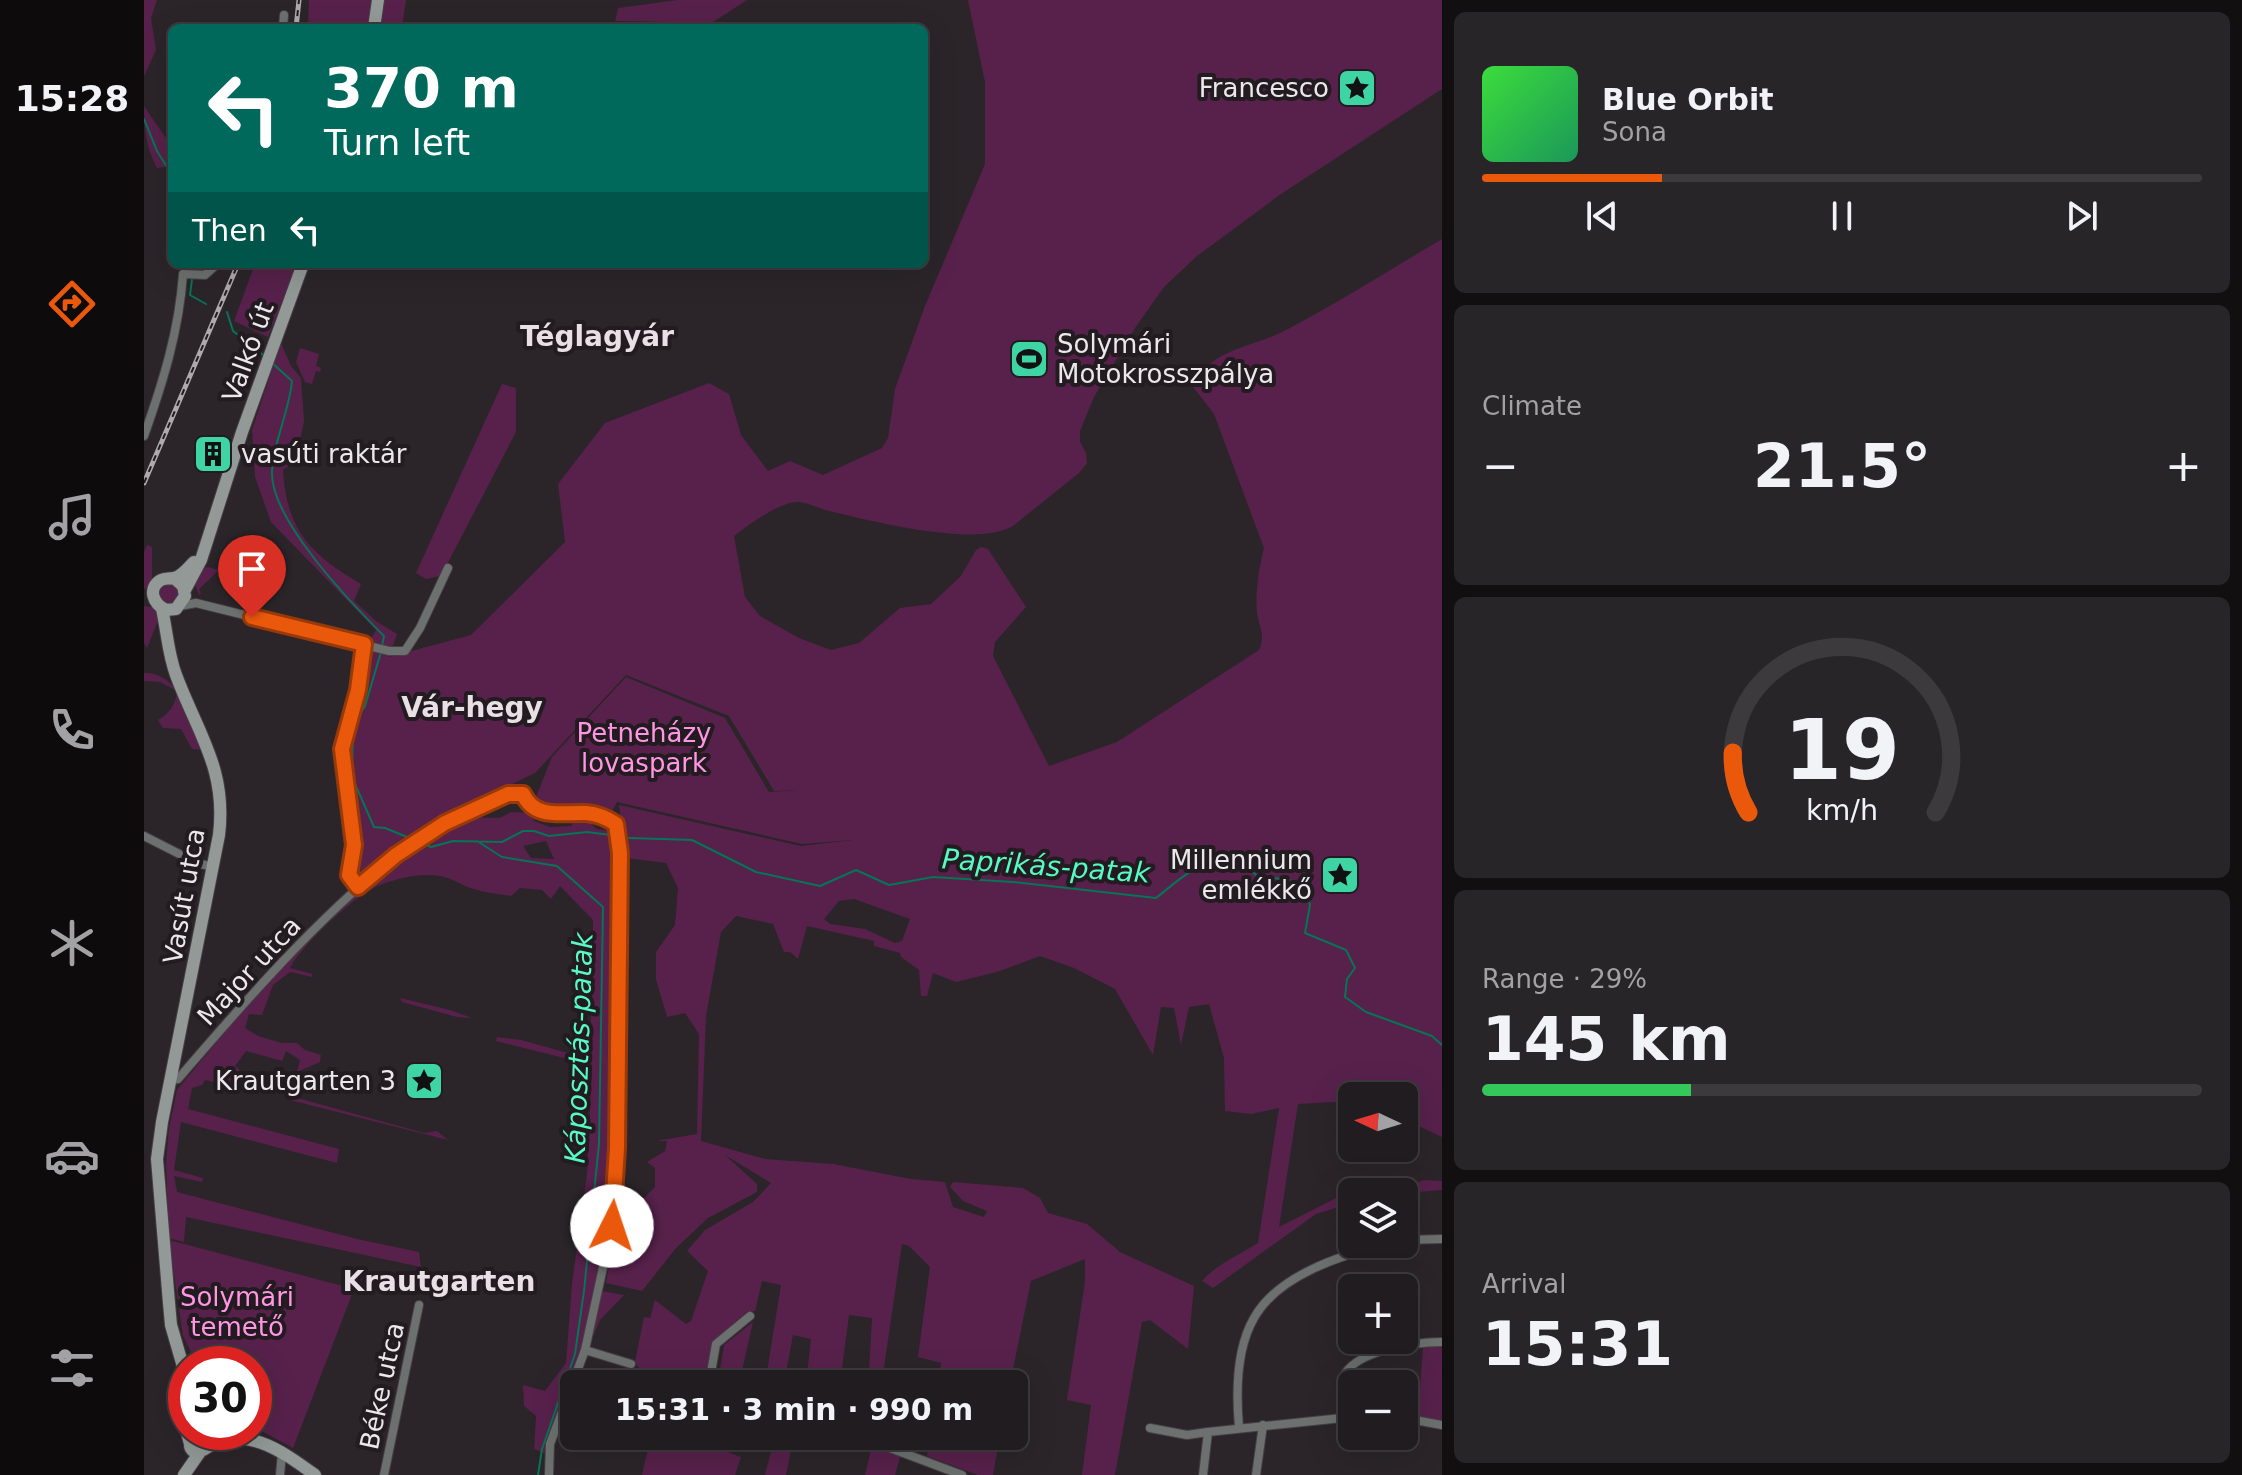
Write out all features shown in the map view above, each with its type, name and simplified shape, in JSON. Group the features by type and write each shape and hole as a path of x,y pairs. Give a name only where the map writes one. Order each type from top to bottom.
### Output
{"street":[{"path":"375,24 378,0"},
{"path":"283,24 284,15"},
{"path":"144,436 171,358 186,275 209,273 213,268"},
{"name":"Valkó út","path":"185,591 205,547 302,268"},
{"path":"205,547 192,564 174,578 162,579 155,586 153,598 162,609 196,603 389,651 405,651 420,628 448,568"},
{"path":"174,578 196,603"},
{"path":"178,607 185,591"},
{"name":"Vasút utca","path":"169,646 178,607"},
{"name":"Vasút utca","path":"162,609 177,678 212,760 220,789 221,815 153,1160 170,1315 178,1346"},
{"path":"358,887 349,875 354,845 342,749 358,690 364,644"},
{"name":"Major utca","path":"171,1080 178,1079 257,988 358,887 445,823 508,794 523,794 531,807 538,811 588,813 603,816 616,824 620,853 617,1148 612,1226 585,1350"},
{"path":"144,836 197,863 213,867"},
{"path":"1418,1240 1442,1239"},
{"path":"1239,1427 1239,1371 1254,1317 1298,1275 1338,1258"},
{"name":"Béke utca","path":"384,1475 419,1305"},
{"path":"711,1370 716,1344 750,1316"},
{"path":"1347,1370 1379,1351 1422,1342 1442,1342"},
{"path":"549,1475 550,1444 585,1350 631,1364"},
{"path":"1150,1428 1187,1435 1338,1418"},
{"path":"1418,1421 1442,1425"},
{"path":"1256,1475 1263,1425"},
{"path":"1203,1475 1208,1432"},
{"path":"272,1449 315,1475"},
{"path":"185,1473 194,1450"},
{"path":"895,1450 962,1475"},
{"path":"280,1475 282,1453"}],"green space":[{"path":"144,0 157,0 151,18 156,50 144,76"},
{"path":"309,0 406,0 403,24 308,24"},
{"path":"678,0 747,0 710,24 615,21 618,8"},
{"name":"Petneházy lovaspark","path":"968,0 1442,0 1442,89 1281,194 1197,256 1164,287 1135,328 1094,397 1080,431 1087,463 1079,473 1013,526 996,532 950,534 870,521 799,502 774,509 734,536 745,597 760,616 799,638 831,650 859,643 900,608 931,604 961,576 976,550 981,547 988,549 1026,607 995,642 993,656 1049,766 1117,742 1259,650 1261,645 1257,597 1264,548 1214,414 1194,388 1193,381 1215,360 1288,329 1442,239 1442,1137 1418,1126 1418,1082 1338,1082 1338,1102 1298,1104 1279,1227 1338,1197 1338,1207 1316,1214 1213,1288 1202,1281 1221,1265 1258,1243 1279,1108 1251,1114 1225,1111 1224,1058 1209,1004 1189,1007 1181,1045 1174,1008 1161,1007 1153,1055 1115,989 1074,968 1040,956 997,972 956,982 933,973 927,996 921,996 919,970 900,953 874,946 874,941 807,926 798,959 790,952 784,952 773,924 736,916 721,932 706,1016 701,1141 765,1159 833,1164 911,1179 945,1182 953,1207 984,1217 987,1211 963,1201 950,1187 953,1182 1023,1188 1040,1198 1048,1213 1087,1224 1120,1252 1194,1286 1188,1349 1150,1320 1142,1322 1115,1475 1082,1475 1091,1405 1067,1400 1085,1282 1085,1259 1031,1281 1013,1370 940,1370 941,1363 918,1357 930,1267 909,1246 902,1244 884,1370 869,1370 872,1318 849,1315 842,1370 808,1370 811,1339 793,1335 787,1370 767,1370 781,1285 762,1281 755,1311 748,1311 716,1339 711,1370 640,1370 635,1362 644,1317 650,1318 655,1300 686,1324 691,1321 708,1271 687,1251 705,1230 753,1202 771,1183 725,1155 757,1184 757,1192 708,1218 676,1248 642,1291 606,1283 615,1228 640,1231 643,1199 655,1187 655,1168 647,1162 665,1151 667,1141 656,1141 697,1134 699,1034 685,1013 667,1017 656,979 656,952 675,925 678,888 666,863 626,858 619,805 801,846 853,840 802,844 617,802 611,813 534,802 552,757 626,677 725,718 769,792 798,790 774,791 729,716 626,675 535,773 456,811 463,817 500,818 511,812 530,813 534,821 550,827 571,826 576,819 593,818 592,825 597,829 613,831 616,853 614,1146 608,1229 596,1290 624,1295 600,1320 579,1370 561,1370 566,1363 572,1284 587,1174 592,1065 496,1041 497,1037 521,1040 590,1059 593,920 560,886 551,899 542,890 520,888 511,896 470,888 445,877 425,875 380,885 331,920 358,894 353,872 358,841 346,748 365,649 376,630 271,522 255,477 252,430 281,343 291,366 301,378 304,421 296,460 283,470 290,509 304,539 315,551 361,584 354,601 376,621 397,634 389,657 471,635 565,542 558,484 605,423 709,383 729,394 741,435 768,471 790,461 823,475 882,448 888,438 895,389 925,306 985,164 985,82","holes":["546,841 554,859 531,858 523,846","854,899 910,919 902,941 895,943 865,929 830,924 824,919 839,901"]},
{"path":"144,106 168,141 168,167 157,168 150,153"},
{"path":"254,268 295,268 268,337 234,321"},
{"path":"300,348 319,354 316,366 321,368 320,372 316,371 312,384 305,382 296,362"},
{"path":"502,384 516,388 516,432 441,576 426,579 416,573"},
{"path":"147,545 152,547 152,581 144,590 144,552"},
{"path":"204,568 219,570 199,589 199,595 195,584"},
{"path":"165,584 173,584 179,594 173,604 165,604 159,598 159,590"},
{"path":"144,606 156,608 161,620 147,648 144,643"},
{"path":"144,673 157,675 177,691 160,682 144,681"},
{"path":"177,691 204,750 192,749 181,729 163,728 158,720 171,708"},
{"path":"328,923 290,968 312,974 312,977 290,972 273,985 262,1015 249,1014 245,1028 258,1036 282,1043 297,1043 305,1050 321,1055 320,1062 297,1072 300,1060 286,1051 282,1061 246,1051 235,1066 239,1069 240,1087 205,1080 202,1085 192,1088 188,1109 339,1149 337,1163 181,1122 174,1170 203,1178 202,1182 174,1176 177,1192 419,1252 421,1267 186,1217 184,1242 169,1238 166,1164 177,1090 263,986"},
{"path":"400,998 450,1010 472,1018 402,1002"},
{"path":"297,1098 424,1133 437,1131 448,1140 290,1100"},
{"path":"1442,1181 1442,1190 1418,1192 1418,1182"},
{"name":"Solymári temető","path":"169,1240 354,1289 293,1448 272,1437 272,1346 188,1346 183,1336"},
{"path":"753,1322 742,1370 720,1370 724,1345"},
{"path":"1442,1345 1442,1421 1418,1416 1423,1346"},
{"path":"560,1371 560,1415 544,1453 534,1449 536,1416 524,1406 523,1385 545,1391"},
{"path":"648,1450 722,1450 741,1457 735,1475 642,1475"},
{"path":"771,1450 791,1450 786,1475 765,1475"},
{"path":"871,1450 902,1450 895,1475 865,1475"},
{"path":"928,1450 997,1450 993,1475 978,1475 927,1456"}],"waterway":[{"name":"Paprikás-patak","path":"144,119 168,169"},
{"name":"Paprikás-patak","path":"192,268 192,272"},
{"name":"Paprikás-patak","path":"192,279 190,295 206,304"},
{"name":"Paprikás-patak","path":"227,312 233,331 263,355"},
{"name":"Paprikás-patak","path":"271,362 292,381 273,460 275,490 297,535 314,559 384,636 382,646"},
{"name":"Paprikás-patak","path":"381,652 365,706 353,725 352,777 374,827 412,839"},
{"name":"Paprikás-patak","path":"418,842 431,847 453,841 502,842 523,831 549,836 587,832 611,835"},
{"name":"Paprikás-patak","path":"629,838 692,840 756,872 820,886 856,870 889,885 933,877 1013,882 1156,898 1198,868 1243,863 1257,876 1290,880 1307,895 1310,905 1305,933 1346,950 1355,968 1347,979 1345,997 1366,1012 1432,1036 1442,1045"},
{"name":"Káposztás-patak","path":"477,841 502,857 557,866 603,907 599,1144 584,1291 575,1354 542,1449 538,1475"}],"railway":[{"path":"296,24 299,0"},
{"path":"144,483 236,268"}],"place":[{"name":"Francesco","path":"1357,88"},
{"name":"Solymári Motokrosszpálya","path":"1029,359"},
{"name":"vasúti raktár","path":"213,454"},
{"name":"Millennium emlékkő","path":"1340,875"},
{"name":"Krautgarten 3","path":"424,1081"}],"district":[{"name":"Téglagyár","path":"597,336"},
{"name":"Vár-hegy","path":"472,707"},
{"name":"Krautgarten","path":"439,1281"}],"route":[{"path":"252,617 364,644 358,690 342,749 354,845 349,875 358,887 396,855 445,823 508,794 523,794 531,807 538,811 588,813 603,816 616,824 620,853 619,976 617,1148 612,1226"}]}
